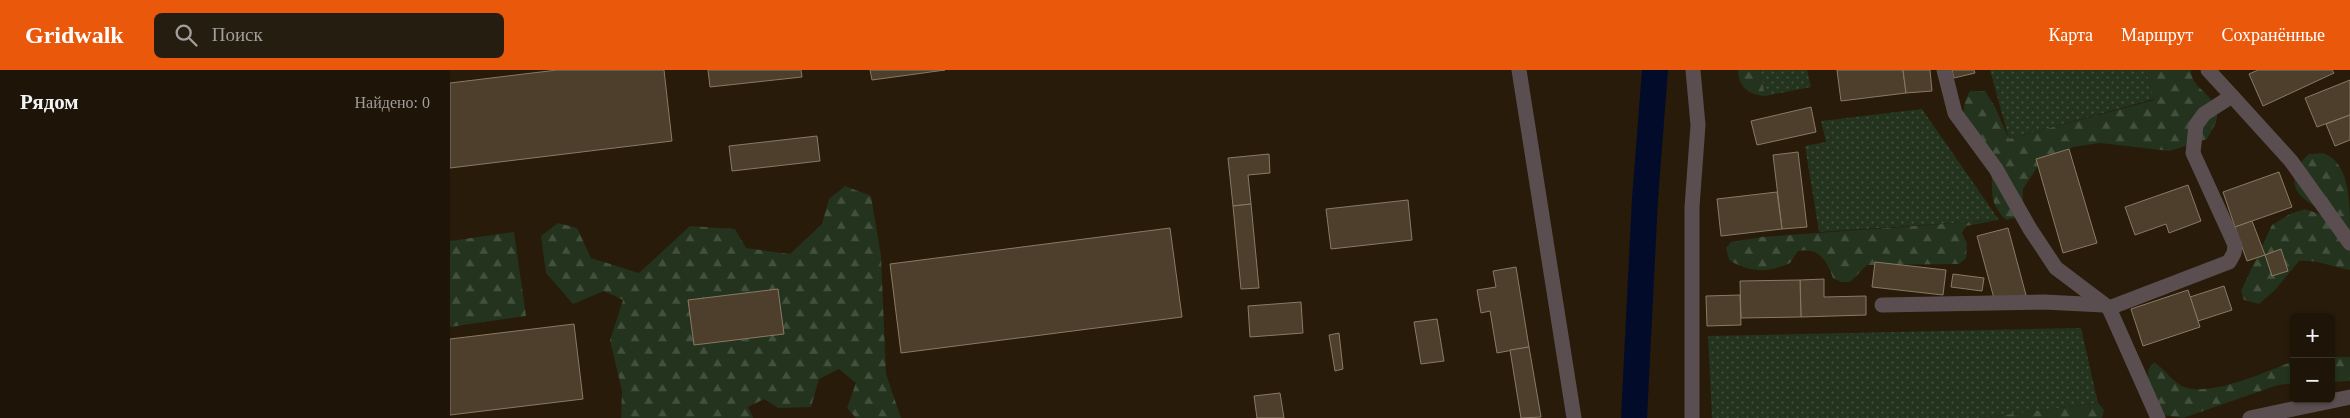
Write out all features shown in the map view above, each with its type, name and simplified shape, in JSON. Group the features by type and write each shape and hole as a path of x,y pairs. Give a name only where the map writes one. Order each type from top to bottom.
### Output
{"street":[{"path":"1518,70 1574,418"},
{"path":"1692,418 1692,207 1698,125 1693,70"},
{"path":"1944,70 1955,113 1996,169 2030,230 2056,268 2072,282 2088,290 2107,307 2158,418"},
{"path":"2208,70 2291,161 2350,243"},
{"path":"1882,305 2044,302 2107,307 2229,262 2234,253 2235,245 2193,153 2196,125 2200,119 2204,114 2232,96"},
{"path":"2250,418 2350,397"}],"green space":[{"path":"1738,70 1760,70 1765,96 1749,92 1740,81"},
{"path":"1760,70 1807,70 1811,87 1765,96"},
{"path":"1990,70 2146,70 2154,99 2009,139"},
{"path":"2146,70 2191,70 2195,83 2209,97 2216,109 2217,119 2207,139 2170,151 2100,143 2073,147 2038,166 2023,189 2022,210 2018,217 2006,220 1999,212 1993,199 1991,174 1985,156 1965,122 1965,103 1970,91 1985,91 1995,107 2009,139 2154,100"},
{"path":"1922,109 1999,220 1819,232 1805,146 1826,142 1821,121"},
{"path":"2309,154 2325,154 2339,166 2344,176 2349,197 2350,230 2339,219 2308,202 2296,189 2294,182 2296,173 2301,162"},
{"path":"845,186 871,196 881,256 886,374 901,418 856,418 847,408 856,383 839,369 819,379 811,407 778,408 764,399 748,407 753,418 621,418 622,391 610,340 623,300 604,291 573,304 546,273 541,236 558,223 577,228 591,258 639,273 690,226 735,229 746,248 790,254 822,224 829,199"},
{"path":"2305,209 2333,219 2350,246 2350,270 2318,262 2299,261 2275,290 2259,304 2244,300 2241,291 2272,225 2290,214"},
{"path":"1999,220 1966,226 1962,233 1967,243 1966,258 1959,264 1867,265 1850,282 1841,282 1833,278 1825,260 1811,251 1798,251 1790,263 1774,269 1759,270 1744,267 1729,260 1726,248 1731,242 1762,237"},
{"path":"514,232 526,316 450,327 450,241"},
{"path":"2081,328 2098,403 1981,418 1712,418 1708,336"},
{"path":"2335,357 2350,357 2350,381 2335,382"},
{"path":"2154,362 2173,380 2191,389 2220,387 2290,363 2290,384 2278,385 2183,418 2164,415 2149,399 2148,370"},
{"path":"2098,403 2104,410 2102,418 1981,418"}],"building":[{"path":"557,70 664,70 672,141 450,168 450,83"},
{"path":"708,70 801,70 802,77 710,87"},
{"path":"870,70 945,70 872,80"},
{"path":"1837,70 1903,70 1906,93 1841,101"},
{"path":"1903,70 1930,70 1932,91 1906,93"},
{"path":"1952,70 1974,70 1975,73 1954,78"},
{"path":"2258,70 2332,70 2334,73 2263,106 2249,74"},
{"path":"2350,80 2350,115 2317,127 2305,98"},
{"path":"1811,107 1816,132 1757,145 1751,121"},
{"path":"2350,115 2350,140 2335,146 2326,124"},
{"path":"817,136 820,161 732,171 729,146"},
{"path":"2069,149 2097,243 2063,253 2036,159"},
{"path":"1798,152 1807,227 1782,229 1773,155"},
{"path":"1269,154 1270,173 1248,175 1251,204 1233,206 1228,158"},
{"path":"2279,172 2292,207 2235,227 2223,192"},
{"path":"2188,185 2201,221 2169,233 2166,224 2135,235 2125,207"},
{"path":"1777,192 1782,229 1721,236 1717,199"},
{"path":"1408,200 1412,240 1331,249 1326,209"},
{"path":"1251,204 1259,288 1241,289 1233,206"},
{"path":"2252,221 2265,255 2247,261 2235,227"},
{"path":"1170,228 1182,317 901,353 890,264"},
{"path":"2008,228 2026,295 1995,302 1977,236"},
{"path":"2281,249 2288,271 2272,276 2265,255"},
{"path":"1875,262 1946,270 1943,295 1872,287"},
{"path":"1516,267 1529,347 1497,353 1490,311 1481,313 1477,290 1496,287 1493,271"},
{"path":"1953,274 1984,278 1982,291 1951,287"},
{"path":"1824,279 1824,297 1866,296 1866,315 1801,317 1800,280"},
{"path":"1800,280 1801,317 1741,318 1740,281"},
{"path":"2224,286 2232,310 2198,321 2190,297"},
{"path":"778,289 784,334 694,345 688,300"},
{"path":"2188,290 2200,327 2143,346 2131,309"},
{"path":"1740,295 1741,325 1707,326 1706,296"},
{"path":"1301,302 1303,333 1250,337 1248,306"},
{"path":"1437,319 1444,361 1421,364 1414,322"},
{"path":"574,324 583,399 450,415 450,339"},
{"path":"1339,333 1343,369 1335,371 1329,335"},
{"path":"1529,347 1541,417 1521,418 1510,350"},
{"path":"1280,393 1284,418 1257,418 1254,396"}],"waterway":[{"path":"1634,418 1645,199 1655,70"}]}
